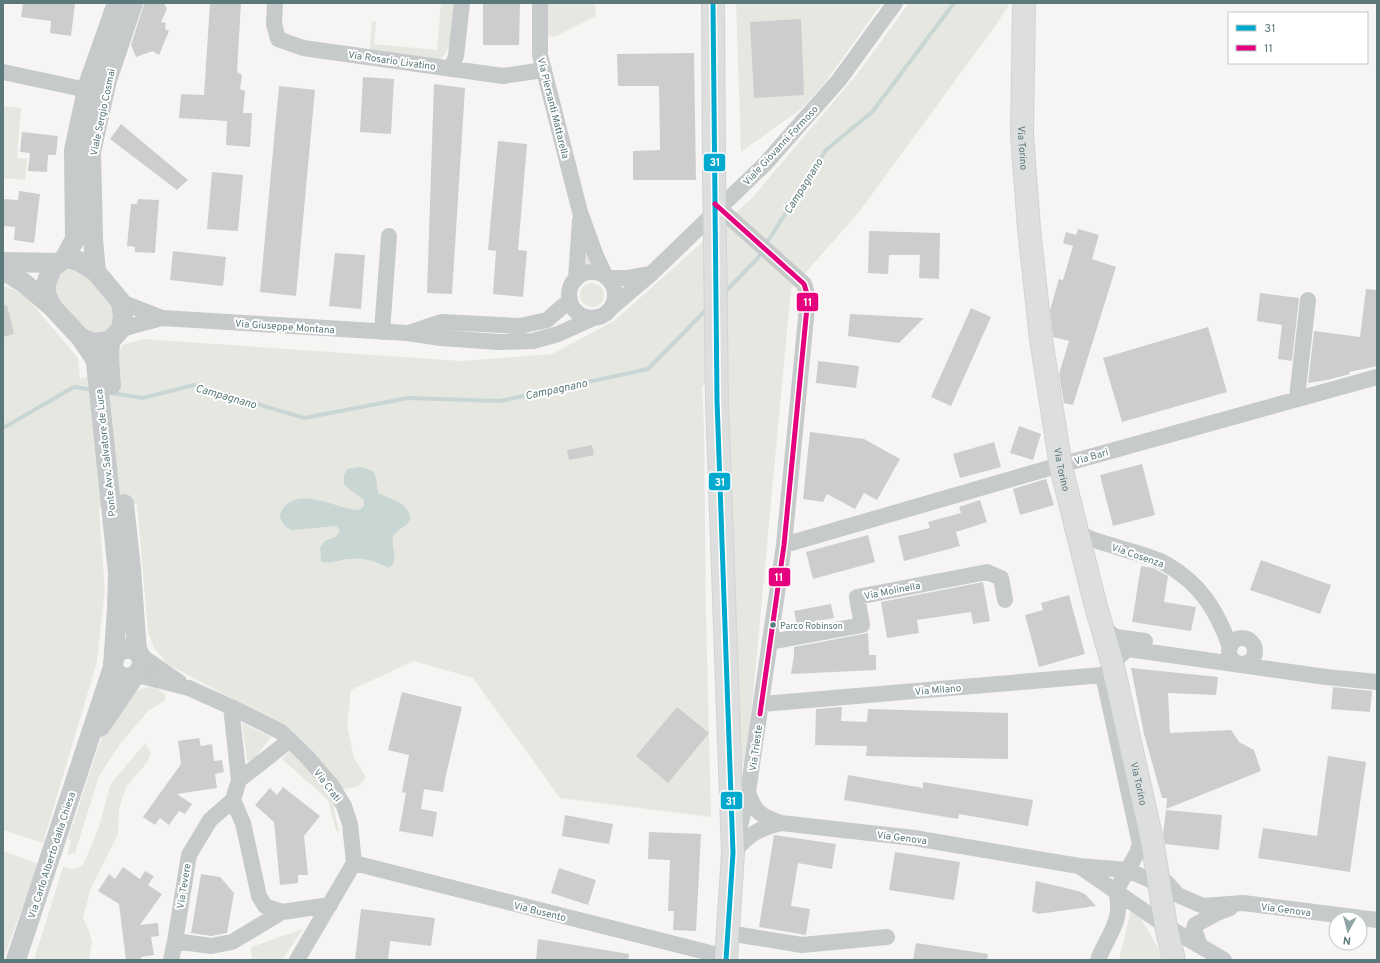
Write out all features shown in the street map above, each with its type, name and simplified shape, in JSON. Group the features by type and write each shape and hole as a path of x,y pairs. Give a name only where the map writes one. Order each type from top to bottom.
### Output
{"main road":[{"path":"713,3 717,400 733,853 726,959"},
{"name":"Via Torino","path":"1024,3 1022,134 1029,230 1041,339 1061,467 1102,628 1110,670 1163,881 1166,926 1173,960"}],"street":[{"name":"Viale Sergio Cosmai","path":"62,260 75,239 74,150 87,90 117,3"},
{"name":"Viale Sergio Cosmai","path":"96,272 93,238 91,152 107,80 133,3"},
{"name":"Via Rosario Livatino","path":"275,3 275,33 278,39 303,48 503,76 543,70"},
{"path":"451,69 456,56 462,3"},
{"name":"Via Piersanti Mattarella","path":"540,3 540,56 543,70 580,212 596,256 607,277"},
{"name":"Viale Giovanni Formoso","path":"603,313 651,274 765,164 839,80 894,3"},
{"path":"3,72 87,90"},
{"name":"Via Trieste","path":"714,204 806,291 784,546 748,792 733,853"},
{"name":"Via Piersanti Mattarella","path":"576,279 580,212"},
{"path":"382,332 389,236"},
{"path":"52,307 46,294 46,284 52,268 62,260"},
{"path":"3,262 62,260 79,261 96,272 121,302 123,316 115,335 93,343 81,338 52,307 24,283 3,270"},
{"path":"607,277 615,290 614,304 603,313 583,316 573,306 570,300 572,285 576,279 587,272 600,273 607,277 627,278 651,274"},
{"name":"Via Giuseppe Montana","path":"407,332 441,322 520,326 547,320 570,300"},
{"path":"1297,398 1308,300"},
{"name":"Via Giuseppe Montana","path":"121,302 162,318 382,332 407,332 441,338 498,342 533,341 558,334 603,313"},
{"name":"Via Giuseppe Montana","path":"115,335 162,318"},
{"name":"Ponte Avv. Salvatore de Luca","path":"115,335 102,362 124,571"},
{"name":"Ponte Avv. Salvatore de Luca","path":"81,338 94,357 102,362"},
{"name":"Via Bari","path":"784,546 1046,469 1377,377"},
{"name":"Via Cosenza","path":"1046,469 1055,485 1069,527 1084,537 1165,563 1184,576 1208,600 1220,619 1233,660 1241,663"},
{"path":"124,571 142,668 135,676 124,678 115,672 113,665 117,610 124,571"},
{"name":"Via Molinella","path":"770,642 862,625 857,597 987,572 1001,578 1005,600"},
{"path":"1102,628 1116,637 1230,650 1239,638 1247,639 1253,644 1254,656 1249,662 1241,663"},
{"path":"113,665 116,654 124,649 139,654"},
{"path":"1098,960 1119,915 1119,904 1116,891 1137,853 1140,840 1110,670 1128,649 1241,663 1326,677 1377,682"},
{"name":"Via Crati","path":"139,654 189,688"},
{"name":"Via Carlo Alberto dalla Chiesa","path":"16,960 113,665"},
{"name":"Via Milano","path":"762,704 1110,670"},
{"name":"Via Crati","path":"135,676 189,688 231,706 281,732 332,786 344,806 350,824 354,863"},
{"name":"Via Carlo Alberto dalla Chiesa","path":"85,750 135,676"},
{"path":"231,706 239,780 234,800 243,823 259,896 265,906 282,912"},
{"path":"239,780 290,740"},
{"path":"748,792 757,812 765,817 781,823"},
{"name":"Via Tevere","path":"171,960 189,855 210,820 234,800"},
{"name":"Via Genova","path":"733,853 746,839 760,829 781,823 914,838 1079,866 1128,870 1163,881 1186,899 1203,906 1243,903 1377,920"},
{"path":"298,960 354,863"},
{"name":"Via Busento","path":"354,863 726,959"},
{"name":"Via Genova","path":"1079,866 1166,926 1224,960"},
{"name":"Via Genova","path":"1200,946 1195,932 1195,925 1217,913 1243,903"},
{"path":"175,941 211,946 232,942 282,912 330,906"},
{"path":"1140,908 1173,960"},
{"path":"728,933 802,945 886,937"}],"shaded area":[{"path":"441,3 455,3 453,34 448,49 439,62 370,51 372,21 376,22 374,44 437,50"},
{"path":"547,3 595,3 596,16 554,37 546,34"},
{"path":"736,3 882,3 824,84 801,109 741,152"},
{"path":"909,3 1010,3 998,22 859,212 791,289 747,759 743,764 740,762 728,357 702,387 704,425 706,614 711,817 560,798 473,678 414,661 351,690 347,726 354,758 366,777 358,787 343,789 286,727 167,664 154,648 148,632 137,504 99,508 105,590 97,662 43,843 3,830 3,286 23,293 78,358 80,379 118,366 122,345 143,339 461,361 552,354 614,321 751,199 858,73"},
{"path":"3,106 21,108 17,158 27,159 25,180 3,178"},
{"path":"582,228 601,272 591,269 581,272"},
{"path":"78,264 119,303 118,328 93,340 54,305 55,270"},
{"path":"592,283 600,287 604,295 600,303 592,307 584,303 580,295 584,287"},
{"path":"360,467 373,471 376,477 378,493 400,503 409,513 410,518 407,524 397,531 393,537 392,541 395,558 392,565 388,568 379,563 364,559 348,559 331,562 321,561 320,548 325,541 337,536 340,530 336,526 291,530 281,521 280,516 286,505 294,500 302,498 359,510 364,506 364,500 344,485 344,475 347,469"},
{"path":"149,687 158,689 165,694 165,701 149,710 120,744 99,776 75,853 67,855 71,840 68,839 103,733 127,698 140,689"},
{"path":"242,723 271,737 252,762 247,760"},
{"path":"145,743 151,754 145,765 126,787 119,809 118,834 91,888 83,918 89,931 92,943 89,960 34,960 63,867 74,869 83,865 99,827 110,785"},
{"path":"289,752 310,770 331,796 339,831 336,831 328,800 282,759"},
{"path":"3,851 38,864 3,960"},
{"path":"1131,911 1138,913 1159,950 1162,960 1119,960"},
{"path":"303,929 282,960 252,960 251,947"}],"building":[{"path":"23,3 75,3 71,36 50,33 51,21 21,17"},
{"path":"164,3 167,9 161,22 166,23 165,29 169,31 159,55 153,51 136,57 131,45 144,4"},
{"path":"210,3 241,3 237,72 242,75 240,89 245,91 243,113 252,113 250,147 226,145 227,121 179,118 181,94 204,95"},
{"path":"483,3 520,3 519,45 483,45"},
{"path":"801,19 804,95 754,98 750,22"},
{"path":"694,53 696,180 633,180 633,151 660,150 659,86 618,86 617,54"},
{"path":"363,77 394,79 391,134 360,132"},
{"path":"434,84 465,88 452,294 427,293"},
{"path":"279,86 315,90 296,296 260,292"},
{"path":"121,124 188,180 177,190 110,139"},
{"path":"22,132 58,136 56,155 48,155 47,172 28,171 30,153 20,152"},
{"path":"498,141 527,144 518,250 527,251 523,297 493,294 496,251 488,250"},
{"path":"212,172 243,175 238,231 207,229"},
{"path":"19,191 40,194 34,243 14,240 15,227 3,226 3,199 18,200"},
{"path":"138,199 159,200 155,253 135,252 135,247 127,246 131,204 137,204"},
{"path":"1078,229 1099,235 1092,259 1116,267 1073,405 1064,403 1059,374 1069,341 1053,337 1050,310 1059,279 1063,280 1073,246 1063,243 1066,232 1076,235"},
{"path":"869,231 940,233 939,279 919,278 920,255 889,255 888,274 868,273"},
{"path":"173,251 226,257 223,286 170,280"},
{"path":"335,253 365,255 361,309 329,306"},
{"path":"1366,289 1377,290 1377,366 1349,372 1350,374 1327,380 1308,383 1314,331 1360,337"},
{"path":"1260,293 1299,298 1292,361 1278,359 1282,325 1257,321"},
{"path":"7,305 14,334 3,337 3,306"},
{"path":"971,308 991,317 951,406 931,397"},
{"path":"850,314 924,318 899,343 848,336"},
{"path":"1208,327 1227,392 1122,422 1103,358"},
{"path":"818,361 859,366 856,388 816,383"},
{"path":"1019,426 1041,434 1033,460 1010,453"},
{"path":"810,432 864,439 900,459 877,500 864,493 855,509 827,494 823,502 803,499"},
{"path":"994,442 1001,467 960,478 953,454"},
{"path":"592,445 594,455 569,460 567,450"},
{"path":"1142,464 1155,515 1113,526 1100,475"},
{"path":"1046,479 1054,505 1020,515 1013,489"},
{"path":"980,500 987,522 956,532 960,546 904,561 898,536 930,528 928,522 961,513 959,507"},
{"path":"868,535 875,562 813,579 806,552"},
{"path":"1261,560 1331,585 1320,614 1250,590"},
{"path":"1141,566 1153,568 1168,576 1164,602 1196,607 1191,631 1132,622"},
{"path":"983,582 990,621 973,624 971,612 917,620 919,633 887,638 881,602"},
{"path":"1069,595 1085,654 1039,667 1025,615 1043,610 1041,603"},
{"path":"831,604 834,618 797,625 794,611"},
{"path":"868,633 869,655 876,655 876,670 791,674 794,647"},
{"path":"1131,668 1218,677 1216,695 1168,693 1170,733 1231,730 1239,742 1254,750 1261,771 1166,809 1167,798 1162,798 1144,734"},
{"path":"1333,687 1372,691 1370,712 1331,709"},
{"path":"402,692 462,707 443,792 424,789 421,809 437,812 433,837 399,831 406,793 402,792 409,755 388,750"},
{"path":"677,707 709,733 668,783 636,756"},
{"path":"842,707 841,721 867,722 868,709 1008,713 1008,759 866,756 867,746 815,745 816,709"},
{"path":"199,738 201,746 212,744 214,761 222,760 224,772 215,774 217,788 177,794 192,804 185,814 179,811 169,825 160,818 155,825 143,817 181,764 178,741"},
{"path":"1328,756 1366,762 1350,872 1258,858 1263,828 1317,836"},
{"path":"848,775 923,788 923,782 1033,800 1028,826 959,814 958,819 844,800"},
{"path":"283,787 320,816 304,836 308,875 298,875 298,883 280,885 274,822 255,805 270,788 277,795"},
{"path":"1166,810 1222,815 1219,850 1165,844 1163,834"},
{"path":"565,815 613,824 609,844 562,836"},
{"path":"649,832 701,834 696,931 673,930 674,911 668,911 670,860 648,859"},
{"path":"774,835 836,844 832,869 798,863 791,906 810,909 806,935 759,927"},
{"path":"895,852 960,862 954,900 889,890"},
{"path":"123,867 140,879 145,871 154,876 148,885 162,894 140,925 158,923 159,936 151,937 154,955 141,957 141,960 126,960 119,904 98,891 109,874 115,879"},
{"path":"559,868 596,880 588,905 551,893"},
{"path":"201,874 220,877 234,893 227,933 211,936 191,933"},
{"path":"1036,881 1078,891 1085,894 1096,906 1038,914 1032,911"},
{"path":"361,909 435,918 431,946 390,941 388,960 355,960"},
{"path":"538,939 629,954 628,960 536,960"},
{"path":"916,943 988,954 987,960 913,960"}],"waterway":[{"name":"Campagnano","path":"766,244 826,150 873,111 954,3"},
{"name":"Campagnano","path":"723,294 762,252"},
{"name":"Campagnano","path":"111,393 143,398 194,385 304,418 408,398 500,401 648,369 708,308"},
{"name":"Campagnano","path":"3,428 74,387 94,390"}],"transit line":[{"name":"31","path":"713,3 717,400 733,853 726,960"},
{"name":"11","path":"715,204 804,284 808,297 784,545 760,714"}],"place":[{"name":"Parco Robinson","path":"773,625"}]}
